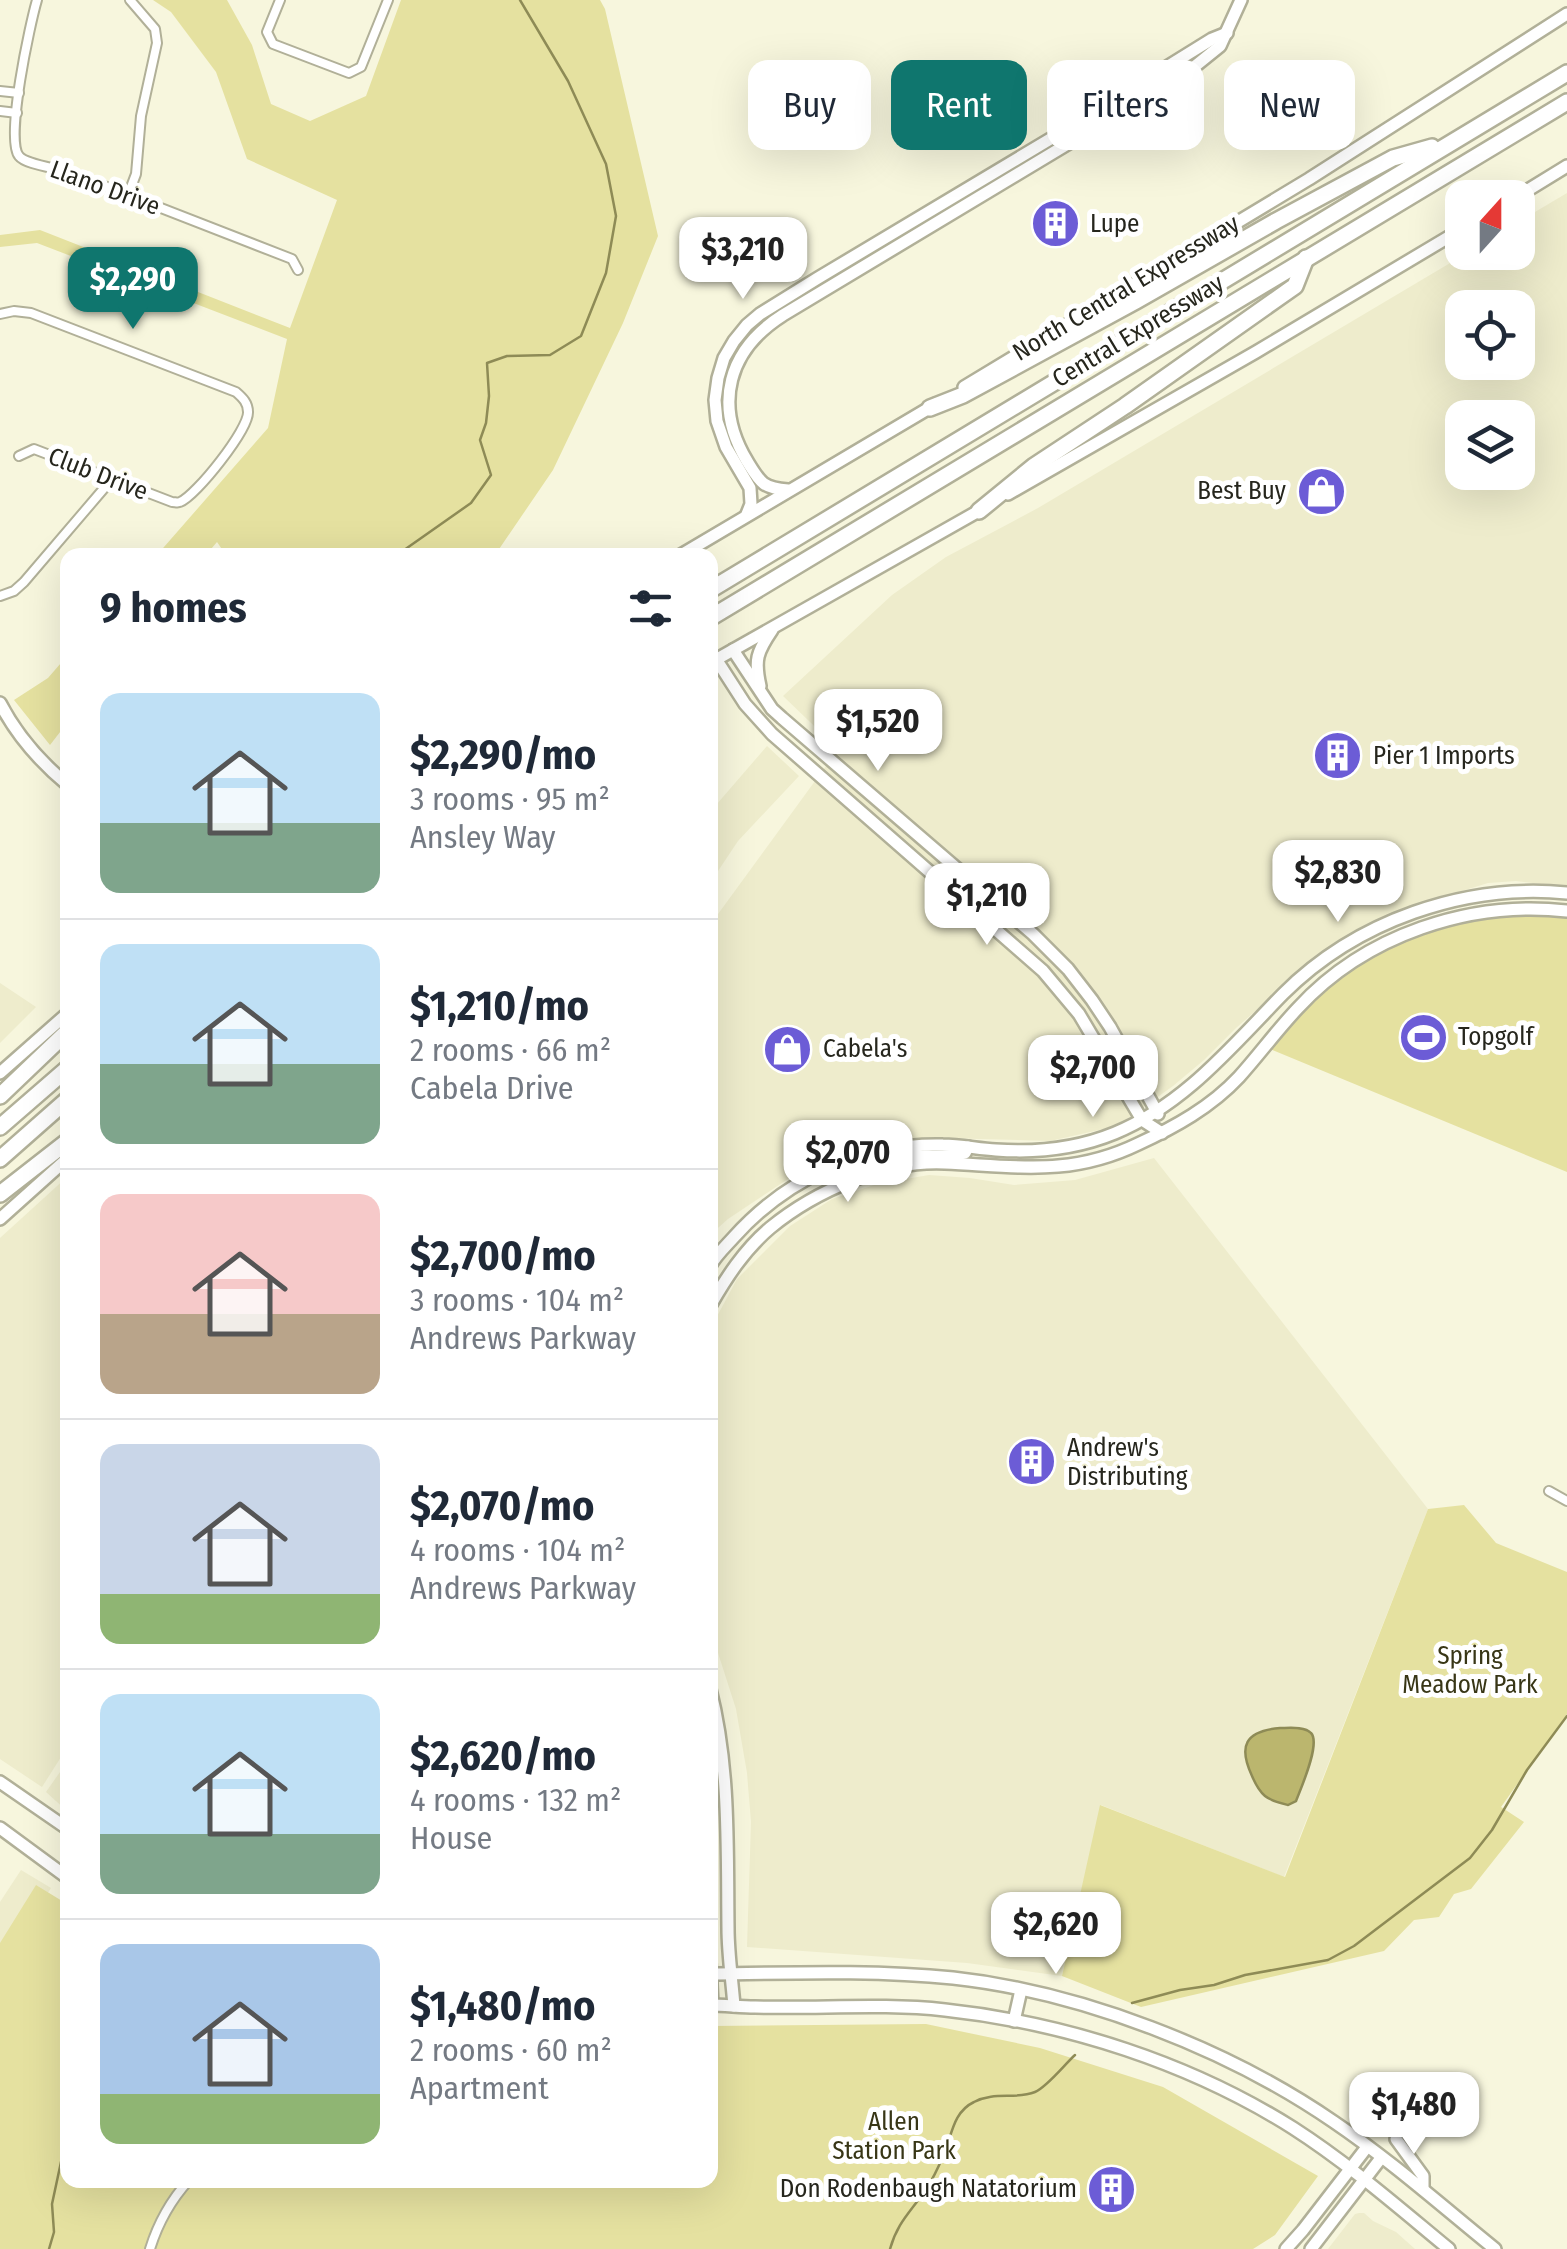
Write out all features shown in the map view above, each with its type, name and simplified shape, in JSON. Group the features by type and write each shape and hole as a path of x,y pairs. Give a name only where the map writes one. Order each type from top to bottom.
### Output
{"highway":[{"name":"Central Expressway","path":"718,585 1567,73"},
{"name":"Central Expressway","path":"718,613 1567,102"},
{"path":"930,408 980,386 1393,158 1451,142"},
{"path":"978,511 1034,466 1295,286 1306,258"},
{"path":"0,1096 60,1039"},
{"path":"0,1127 60,1075"},
{"path":"0,1160 60,1106"},
{"path":"0,1194 60,1148"}],"street":[{"path":"0,112 17,113 27,34 37,0"},
{"path":"128,195 136,174 141,116 158,43 155,29 130,0"},
{"path":"280,0 267,32 269,40 344,72 361,68 388,0"},
{"path":"788,490 760,482 736,442 729,416 731,380 744,348 754,336 783,314 1188,71 1220,46 1241,0"},
{"name":"North Central Expressway","path":"692,548 1309,179 1567,14"},
{"path":"747,514 750,488 726,447 715,400 724,358 746,325 1227,33"},
{"path":"0,91 19,93"},
{"name":"Llano Drive","path":"17,113 14,147 19,157 292,259 298,270"},
{"path":"1535,186 1567,166"},
{"path":"718,658 1256,352 1445,239"},
{"name":"Club Drive","path":"0,314 31,313 236,392 246,403 248,413 238,437 208,475 178,502 34,450 19,456"},
{"path":"0,596 14,592 24,582 112,479"},
{"path":"763,696 755,664 776,624"},
{"path":"733,650 772,708 1033,934 1068,970 1110,1027 1157,1111 1162,1133"},
{"path":"718,668 772,734 1043,971 1079,1014 1142,1120 1162,1133"},
{"path":"0,703 25,744 60,778"},
{"path":"718,1257 756,1214 796,1184 846,1161 897,1148 941,1144 1025,1151 1064,1149 1095,1142 1142,1120 1195,1084 1285,992 1327,956 1369,930 1464,898 1539,891 1567,894"},
{"path":"1464,898 1467,915"},
{"path":"718,1292 729,1272 770,1228 810,1201 853,1180 943,1162 1041,1168 1072,1165 1134,1146 1184,1122 1209,1104 1237,1080 1299,1006 1338,972 1368,953 1418,930 1467,915 1538,908 1567,911"},
{"path":"0,1073 60,1020"},
{"path":"868,1175 881,1162 921,1155 957,1155 968,1147"},
{"path":"0,1218 60,1165"},
{"path":"756,1214 770,1228"},
{"path":"1548,1491 1567,1500"},
{"path":"718,1764 728,1816 728,1934 734,2006"},
{"path":"0,1782 60,1823"},
{"path":"0,1828 60,1872"},
{"path":"718,1974 842,1973 954,1978 1021,1990 1136,2023 1194,2045 1285,2091 1336,2123 1495,2249"},
{"path":"1014,2021 1021,1990"},
{"path":"718,2005 912,2008 975,2014 1099,2042 1190,2075 1278,2119 1350,2168 1448,2249"},
{"path":"1396,2139 1423,2176 1423,2189"},
{"path":"1286,2249 1367,2146"},
{"path":"1311,2249 1381,2158"},
{"path":"150,2249 181,2188"}],"shaded area":[{"path":"1567,193 1567,887 1516,881 1488,883 1380,920 1325,951 1204,1060 1117,1126 1050,1141 942,1138 882,1144 831,1157 794,1175 718,1228 718,914 850,733 836,747 783,696 892,595 946,557 1038,508 1445,266 1445,270 1535,270 1535,212"},
{"path":"767,746 799,776 738,841 718,871 718,803"},
{"path":"0,983 36,1007 0,1043"},
{"path":"1154,1158 1428,1509 1284,1877 1101,1805 1062,1976 967,1963 747,1947 751,1822 747,1773 736,1709 718,1653 718,1315 737,1279 790,1226 832,1199 877,1184 929,1175 1014,1185 1075,1180"},
{"path":"60,1183 60,1759 42,1787 0,1759 0,1238"},
{"path":"1280,1728 1305,1729 1311,1733 1314,1746 1296,1801 1288,1805 1261,1792 1245,1748 1259,1733"},
{"path":"60,1772 60,1805 46,1792"},
{"path":"21,1870 51,1888 0,1966 0,1902"},
{"path":"1364,2213 1415,2249 1328,2249 1355,2214"}],"green space":[{"path":"153,0 227,0 252,45 271,104 310,121 366,96 401,0 600,0 658,236 623,323 553,470 500,548 221,548 217,542 212,548 163,548 268,428 287,339 37,243 0,247 0,235 40,230 290,328 337,200 247,159 216,72 171,12"},
{"path":"60,664 60,732 50,745 14,700 48,678"},
{"name":"Topgolf","path":"1498,917 1567,917 1567,1172 1270,1049 1322,992 1380,953 1446,927"},
{"name":"Spring Meadow Park","path":"1464,1505 1496,1543 1567,1572 1567,1714 1501,1807 1524,1822 1471,1889 1454,1894 1439,1917 1414,1920 1384,1951 1141,2007 1062,1976 1100,1805 1285,1877 1428,1509"},
{"name":"Allen Station Park","path":"36,1885 60,1900 60,2188 718,2188 718,2026 926,2024 1040,2048 1163,2087 1318,2176 1275,2235 1253,2249 0,2249 0,1943"}],"waterway":[{"path":"407,548 471,503 491,475 480,440 489,396 487,363 507,356 550,355 581,336 606,273 616,216 606,164 568,81 520,0"},
{"path":"1132,2003 1245,1975 1328,1960 1354,1946 1470,1858 1567,1716"},
{"path":"890,2249 901,2224 933,2177 954,2125 967,2106 982,2099 1035,2092 1075,2055"},
{"path":"49,2249 60,2167"}],"place":[{"name":"Lupe","path":"1055,224"},
{"name":"Best Buy","path":"1321,491"},
{"name":"Pier 1 Imports","path":"1338,756"},
{"name":"Topgolf","path":"1423,1037"},
{"name":"Cabela's","path":"788,1049"},
{"name":"Andrew's Distributing","path":"1032,1462"},
{"name":"Don Rodenbaugh Natatorium","path":"1112,2189"}]}
